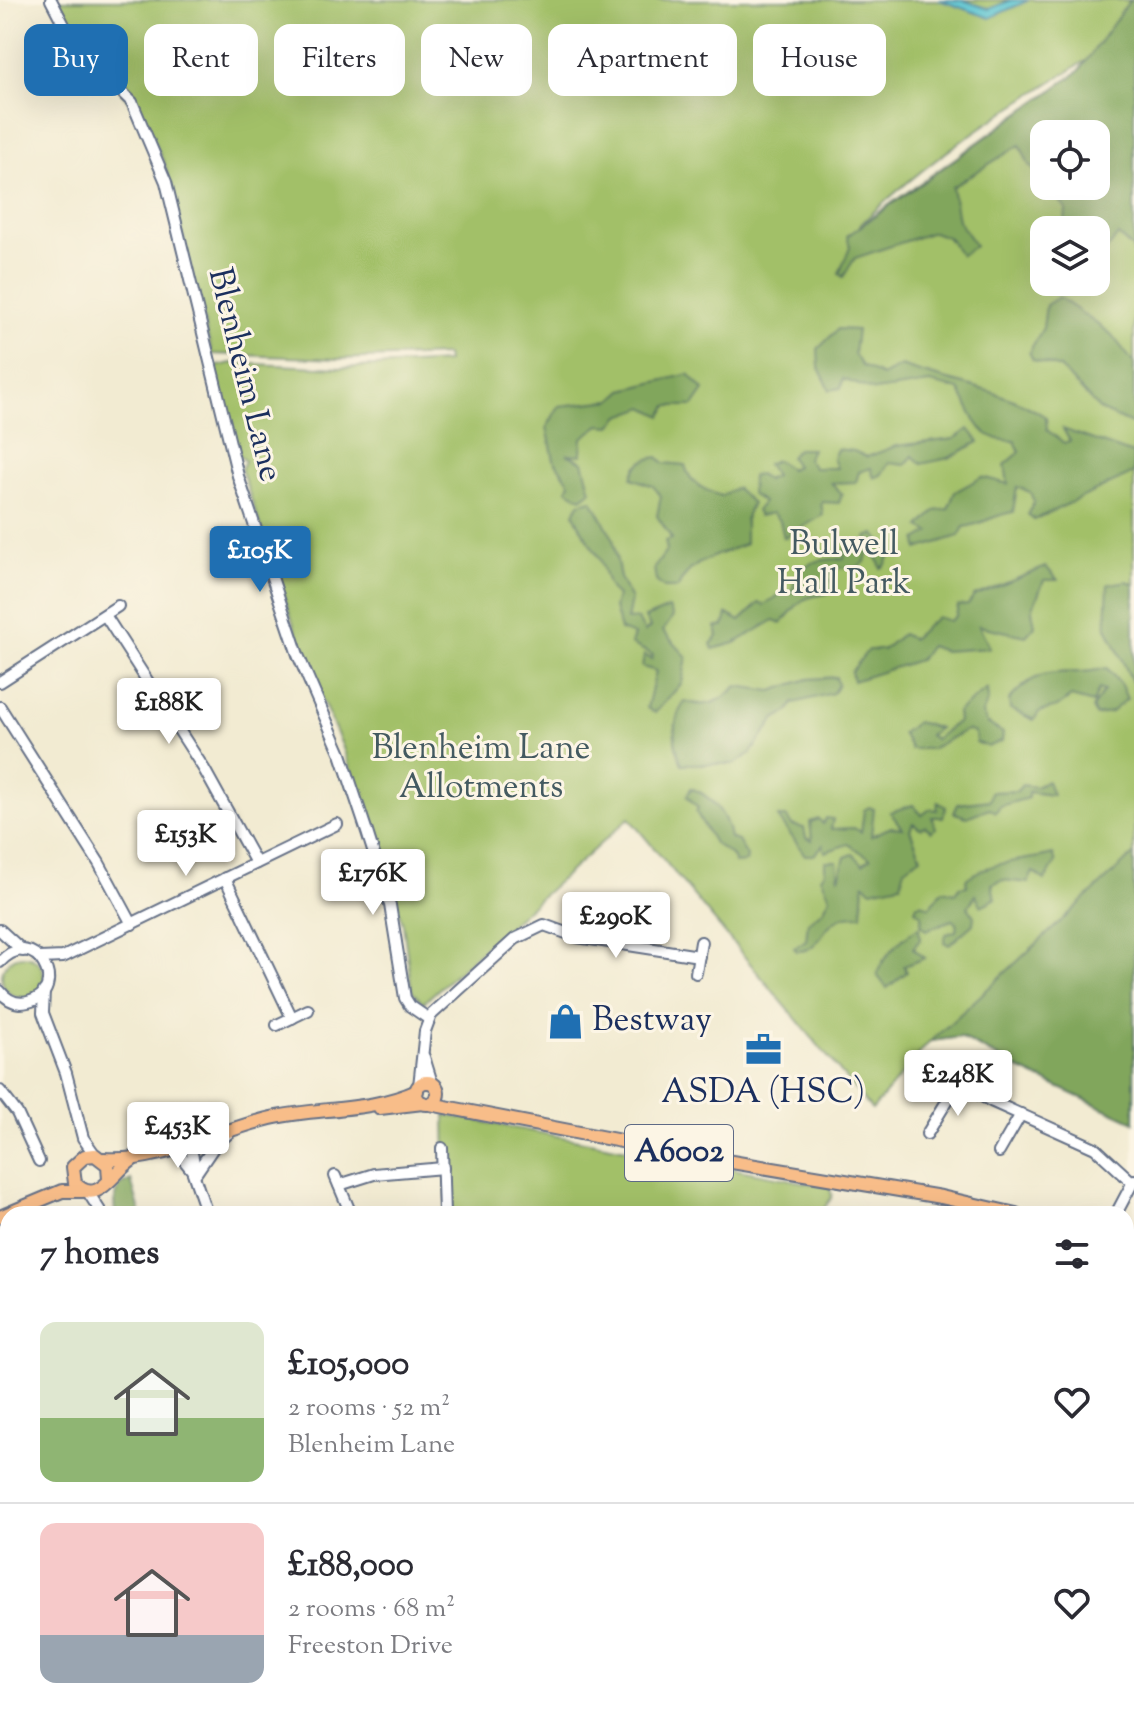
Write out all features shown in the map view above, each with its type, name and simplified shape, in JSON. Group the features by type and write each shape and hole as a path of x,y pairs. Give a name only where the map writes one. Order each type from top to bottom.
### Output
{"main road":[{"path":"426,1087 426,1104"},
{"path":"426,1087 438,1096 426,1104"},
{"name":"A6002","path":"369,1106 426,1087 485,1115"},
{"name":"A6002","path":"100,1157 132,1160 235,1128 300,1113 369,1106 406,1108 426,1104 982,1206"},
{"path":"9,1206 61,1184 85,1156 100,1157 109,1169 109,1180 101,1190 62,1191 26,1206"},
{"name":"A6002","path":"109,1180 132,1160"},
{"path":"74,1167 75,1183 85,1192"}],"street":[{"name":"Blenheim Lane","path":"51,0 76,48 132,102 166,182 238,476 298,655 341,754 367,832 390,905 405,998 410,1006 429,1019"},
{"path":"0,682 118,606"},
{"path":"105,615 204,769 256,863"},
{"path":"0,707 99,863 132,924"},
{"path":"0,930 23,951 40,958 63,957 337,824"},
{"path":"225,878 292,1018"},
{"path":"426,1087 423,1051 429,1019 515,939 544,925 577,937 699,956"},
{"path":"0,930 0,962"},
{"path":"696,973 701,942"},
{"path":"0,962 8,954 23,951"},
{"path":"63,957 48,976 42,1007 66,1073 83,1138 100,1157"},
{"path":"40,958 48,976"},
{"path":"20,1003 31,1002 44,991"},
{"path":"2,995 32,1010 49,1029"},
{"path":"277,1025 308,1010"},
{"path":"932,1065 958,1083 1095,1148 1133,1181 1120,1206"},
{"path":"927,1134 931,1121 958,1083"},
{"path":"0,1091 17,1113 39,1161"},
{"path":"1005,1148 1021,1114"},
{"path":"196,1173 215,1145 235,1128"},
{"path":"74,1167 83,1138"},
{"path":"190,1144 205,1206"},
{"path":"442,1148 444,1206"},
{"path":"175,1149 192,1170 200,1190"},
{"path":"348,1206 337,1180 443,1168"},
{"path":"85,1192 96,1206"}],"green space":[{"path":"56,0 1134,0 1134,1122 1021,1070 960,1037 930,1041 872,1110 629,818 423,1003 412,991 403,924 342,745 311,675 241,469 245,461 236,452 215,367 231,363 341,368 447,362 446,355 338,359 212,354 165,165 142,116 125,96 128,96 128,24 69,24","holes":["1085,61 1079,71 859,226 939,158 996,117"]},
{"path":"1130,0 1134,0 1134,255 1132,248 1118,235 1110,246 1110,216 1066,216 1066,209 1059,200 1110,200 1110,120 1030,120 1030,166 1020,145 952,187 958,220 975,246 961,255 947,237 933,232 855,258 843,277 839,274 850,247 847,236 1079,71"},
{"path":"1059,297 1111,334 1134,363 1134,425 1101,411 1060,368 1033,360 1029,352 1043,328 1046,305"},
{"path":"838,329 857,330 854,354 862,366 882,376 901,366 1012,399 1046,417 1047,430 1064,443 1070,441 1063,429 1133,454 1134,473 1034,520 1028,514 1034,502 1030,492 1017,487 1013,512 964,527 959,536 918,549 917,540 930,532 920,527 935,511 948,509 955,492 982,477 1008,484 1005,465 1020,452 1015,441 985,433 959,390 930,383 875,391 843,379 841,388 830,390 819,368 818,349"},
{"path":"689,374 704,390 693,406 668,406 662,416 645,407 620,416 611,426 600,425 582,438 581,455 567,454 583,462 591,491 581,498 567,489 570,483 554,460 547,427 559,406 612,400 623,390"},
{"path":"969,429 979,442 949,458 921,464 913,456 905,465 889,463 881,475 874,478 871,468 859,472 856,482 831,483 842,494 839,503 821,502 823,515 784,538 780,521 772,513 759,516 756,511 763,502 751,494 752,476 759,474 766,480 775,476 767,464 776,460 790,469 796,466 790,457 797,449 812,449 807,459 814,468 837,468 833,458 837,449 854,451 867,457 896,446 954,439"},
{"path":"658,457 664,463 685,465 694,481 709,491 721,496 736,488 752,503 745,520 745,544 697,565 678,588 664,588 656,581 654,568 667,550 665,541 672,539 657,516 661,496 653,486 632,478 641,463"},
{"path":"592,500 613,538 620,578 631,600 627,620 638,619 645,632 650,627 645,618 669,608 673,617 663,631 687,657 682,683 655,713 647,708 656,671 642,667 644,655 652,659 653,655 631,644 634,635 620,630 614,608 617,596 574,514 579,503"},
{"name":"Bulwell Hall Park","path":"875,534 884,546 894,547 885,566 881,568 878,559 868,551 865,562 857,568 837,568 828,577 834,586 830,593 801,602 781,623 774,620 735,643 713,649 711,644 718,636 716,627 724,626 727,614 740,621 759,603 764,605 782,593 791,593 797,575 807,565 844,558 845,548 858,543 866,546 867,537"},
{"path":"1046,567 1058,580 1044,580 1032,610 1035,626 1026,636 979,626 990,648 943,651 930,646 919,660 853,681 851,672 868,650 883,650 902,634 912,639 937,617 950,621 956,616 958,606 968,605 974,596"},
{"path":"1128,581 1134,585 1134,686 1106,625 1108,584"},
{"path":"1107,668 1121,685 1127,699 1111,712 1096,716 1092,708 1104,691 1099,689 1093,703 1071,697 1057,707 1039,712 1034,720 1010,709 1009,700 1034,679 1055,673"},
{"path":"836,677 838,685 833,693 794,703 788,712 775,719 751,753 735,764 682,764 674,732 685,701 707,704 725,696 737,686 772,691 808,679"},
{"path":"987,689 988,701 982,714 987,723 1003,733 1002,741 988,747 976,742 975,733 966,730 931,749 911,749 902,733 917,722 939,728 929,735 935,739 958,721 957,712"},
{"path":"1047,781 1052,795 1028,792 1028,798 1000,806 996,812 989,808 967,817 954,813 958,804 989,800 991,792 1017,791 1022,785 1036,787"},
{"path":"691,788 717,807 726,822 730,838 738,841 747,856 746,862 735,863 731,855 714,843 696,812 698,808 687,796"},
{"path":"938,802 946,807 943,817 932,817 936,828 931,831 913,823 910,830 921,857 905,868 901,884 872,890 864,884 862,915 844,916 829,926 811,947 797,951 794,948 806,940 808,922 824,909 830,897 821,877 825,872 825,861 837,861 839,878 845,857 853,854 863,864 870,858 848,844 825,852 823,845 814,855 805,855 778,817 786,817 792,825 804,828 806,838 812,840 810,822 819,819 823,824 826,818 833,819 831,829 854,828 861,832 864,810 869,807 874,809 871,836 891,827 902,828 890,812 913,805 922,815 930,809 937,810"},
{"path":"1053,854 1056,862 1045,880 1033,872 1028,883 1002,880 992,884 995,899 981,906 976,895 968,907 974,916 973,924 949,945 944,942 946,934 956,931 957,924 952,920 926,930 921,924 922,915 915,910 917,905 922,903 929,907 943,890 955,893 960,887 967,886 966,879 986,868"},
{"path":"1134,854 1134,1122 1021,1070 961,1037 931,1041"},
{"path":"919,927 920,940 913,948 925,958 904,966 907,972 887,988 877,975 883,961"},
{"path":"23,956 38,962 44,977 38,992 23,998 8,992 2,977 8,962"},
{"path":"445,1115 830,1187 832,1197 826,1206 447,1206"},
{"path":"131,1180 139,1206 114,1206 119,1186"}],"water":[{"path":"939,0 963,0 989,9 1011,0 1029,0 990,18"}],"place":[{"name":"Bestway","path":"566,1021"},
{"name":"ASDA (HSC)","path":"763,1049"}],"park label":[{"name":"Blenheim Lane Allotments","path":"481,768"}]}
